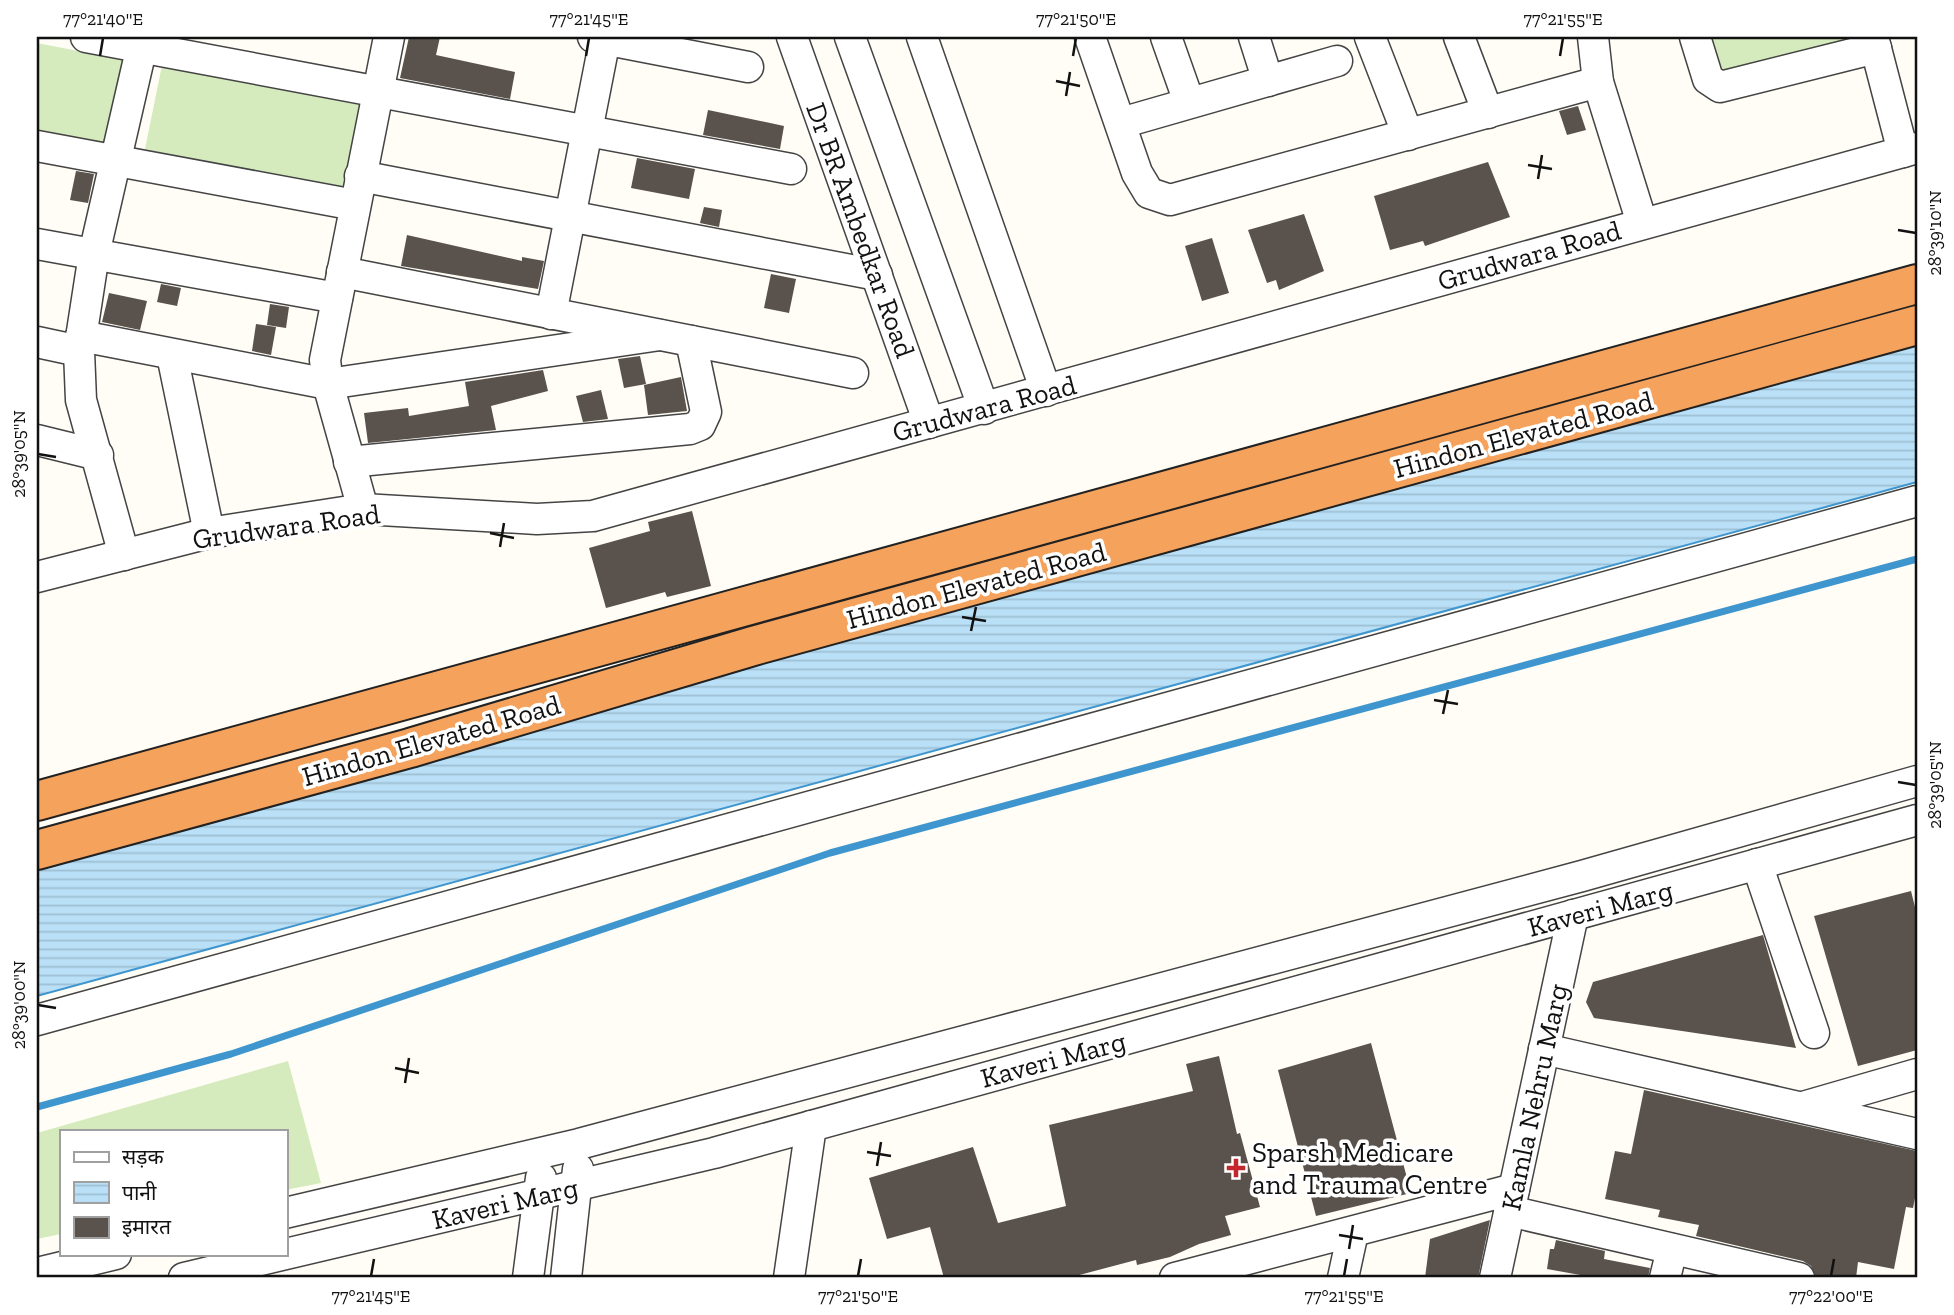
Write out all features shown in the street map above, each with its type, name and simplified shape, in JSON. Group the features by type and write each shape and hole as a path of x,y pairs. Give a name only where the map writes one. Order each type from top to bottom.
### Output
{"highway":[{"name":"Hindon Elevated Road","path":"37,801 1917,284"},
{"name":"Hindon Elevated Road","path":"37,850 410,748 753,646 1917,325"}],"street":[{"path":"86,37 142,42 378,92 791,169"},
{"path":"363,509 328,384 325,360 389,37"},
{"name":"Dr BR Ambedkar Road","path":"792,37 929,423"},
{"name":"Dr BR Ambedkar Road","path":"850,37 984,409"},
{"path":"922,37 1046,391"},
{"path":"1090,37 1137,173 1149,193 1170,200 1598,82"},
{"path":"1166,37 1189,102"},
{"path":"1254,37 1268,81"},
{"path":"1370,37 1408,135"},
{"path":"1593,37 1598,82 1642,223"},
{"path":"1695,37 1708,79 1720,87 1875,42 1910,150"},
{"path":"551,314 587,131 599,38 748,67"},
{"path":"1461,38 1488,113"},
{"path":"124,555 80,400 80,344 94,254 142,42"},
{"path":"1121,123 1337,61"},
{"path":"37,146 115,159 570,216 877,275"},
{"name":"Grudwara Road","path":"37,577 209,533 363,509 537,519 593,516 1910,150"},
{"path":"37,244 94,254 551,314 853,373"},
{"path":"37,342 80,344 172,355 328,384 660,335"},
{"path":"349,461 690,429 700,425 706,412 691,341"},
{"path":"172,355 209,533"},
{"path":"37,440 97,455"},
{"path":"37,1020 1917,501"},
{"name":"Kaveri Marg","path":"287,1213 579,1144 1569,879 1917,781"},
{"name":"Kaveri Marg","path":"287,1254 578,1186 811,1126 1917,820"},
{"path":"1757,864 1814,1033"},
{"name":"Kamla Nehru Marg","path":"1495,1278 1573,915"},
{"path":"1544,1049 1917,1134"},
{"path":"1799,1108 1917,1074"},
{"path":"789,1278 811,1126"},
{"path":"566,1278 578,1186 579,1144"},
{"path":"528,1278 540,1195 541,1152"},
{"path":"1189,1276 1353,1232 1512,1200 1672,1248 1799,1278"},
{"path":"1343,1278 1353,1232"},
{"path":"1665,1278 1672,1248"},
{"path":"37,1273 108,1256"},
{"name":"Kaveri Marg","path":"184,1278 278,1256"}],"green space":[{"path":"1706,37 1865,37 1718,84"},
{"path":"37,43 135,62 118,146 37,131"},
{"path":"162,65 364,106 347,190 145,149"},
{"path":"288,1061 321,1183 287,1190 287,1130 60,1130 60,1234 37,1239 37,1133"}],"water":[{"path":"1917,328 1917,482 37,996 37,840"}],"building":[{"path":"409,37 440,37 436,55 515,72 510,99 400,78"},
{"path":"1578,106 1586,130 1567,135 1559,111"},
{"path":"708,110 784,126 780,149 703,135"},
{"path":"637,158 695,169 689,199 631,188"},
{"path":"1488,162 1510,217 1425,246 1423,241 1390,250 1374,196"},
{"path":"76,171 94,174 88,203 70,200"},
{"path":"704,207 722,210 719,227 700,223"},
{"path":"1304,214 1324,271 1279,290 1276,280 1267,283 1248,230"},
{"path":"407,235 522,261 522,257 544,261 538,289 401,266"},
{"path":"1212,238 1229,293 1202,301 1185,246"},
{"path":"771,274 796,279 789,313 764,308"},
{"path":"161,284 181,288 177,306 157,302"},
{"path":"109,293 147,301 140,330 102,322"},
{"path":"270,304 289,307 286,328 267,325"},
{"path":"256,324 276,327 271,355 252,351"},
{"path":"640,356 646,384 624,388 618,359"},
{"path":"543,370 548,391 491,406 496,430 368,443 364,413 408,408 409,416 469,406 465,382"},
{"path":"681,377 687,411 648,415 644,385"},
{"path":"601,390 608,419 583,422 576,396"},
{"path":"692,511 711,586 667,597 665,592 606,608 589,548 650,531 648,522"},
{"path":"1911,891 1917,915 1917,1050 1858,1066 1814,916"},
{"path":"1763,935 1796,1048 1594,1018 1586,1002 1593,982"},
{"path":"1371,1043 1411,1193 1316,1216 1278,1070"},
{"path":"1219,1056 1237,1134 1240,1133 1260,1207 1225,1216 1231,1235 1199,1244 1170,1257 1137,1265 1136,1260 1068,1278 944,1278 930,1227 887,1239 869,1178 973,1147 998,1223 1066,1206 1049,1125 1193,1091 1186,1064"},
{"path":"1644,1090 1917,1151 1917,1188 1913,1208 1906,1207 1894,1269 1858,1262 1856,1278 1816,1278 1811,1266 1803,1261 1696,1236 1699,1225 1658,1217 1660,1210 1605,1199 1615,1151 1631,1154"},
{"path":"1490,1220 1478,1278 1425,1278 1430,1239"},
{"path":"1556,1240 1605,1251 1604,1259 1650,1268 1648,1278 1597,1278 1547,1269 1550,1249 1554,1249"}],"waterway":[{"path":"37,1107 231,1054 830,853 1917,559"}],"place":[{"name":"Sparsh Medicare and Trauma Centre","path":"1236,1168"}]}
